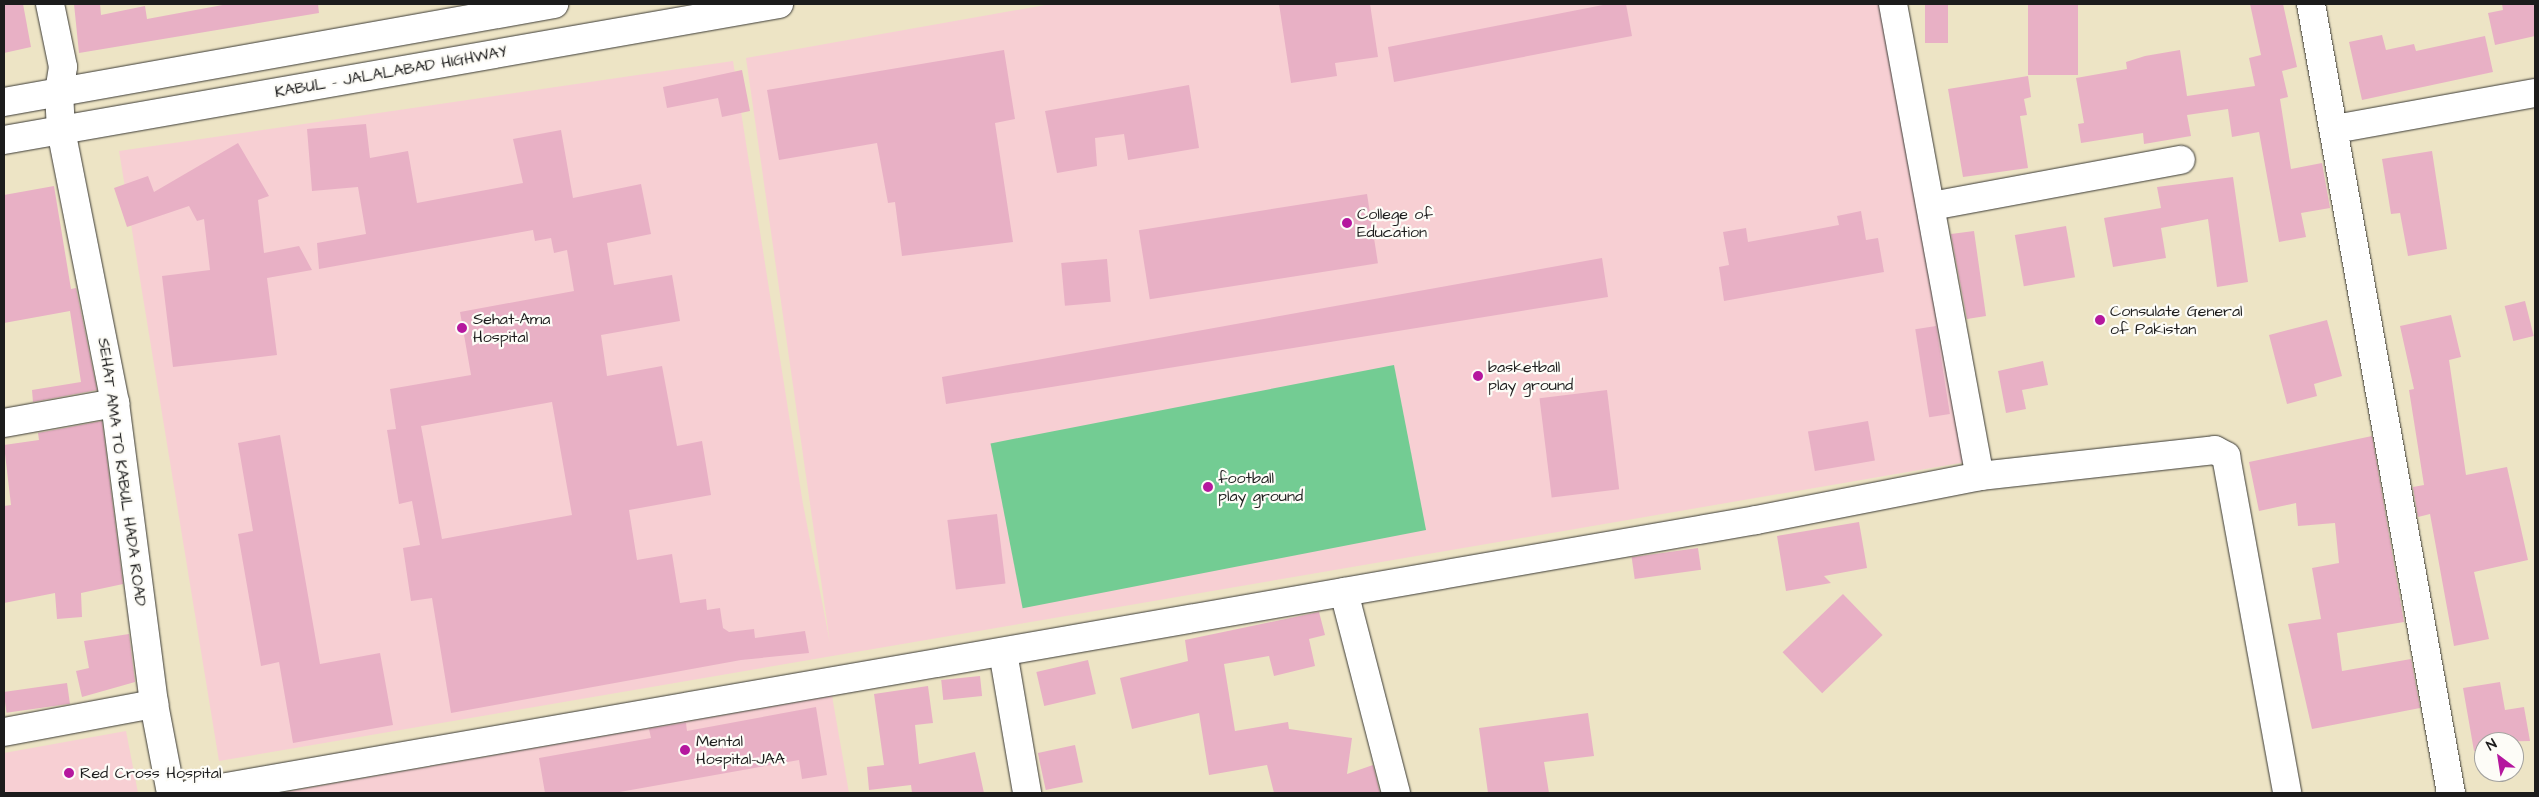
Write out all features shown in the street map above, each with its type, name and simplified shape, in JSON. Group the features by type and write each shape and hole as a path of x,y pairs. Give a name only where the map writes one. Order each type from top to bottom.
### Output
{"main road":[{"name":"SEHAT AMA TO KABUL HADA ROAD","path":"50,4 63,68 59,92 61,130 115,403 154,704 171,793"},
{"path":"4,102 554,4"},
{"name":"KABUL - JALALABAD HIGHWAY","path":"4,140 779,4"},
{"path":"1893,4 1932,206 1980,476"},
{"path":"2311,4 2335,129 2451,793"},
{"path":"2335,129 2535,93"},
{"path":"1932,206 2181,160"},
{"path":"4,423 115,403"},
{"path":"192,793 1344,592 1980,476 2222,452 2287,793"},
{"path":"1344,592 1396,793"},
{"path":"1003,652 1027,793"},
{"path":"4,732 154,704"}],"shaded area":[{"name":"College of Education","path":"1051,4 1885,4 1966,462 219,761 119,151 733,61 803,504 830,643 746,58"},
{"name":"Mental Hospital-JAA","path":"832,696 849,793 279,793"},
{"name":"Red Cross Hospital","path":"126,731 138,793 4,793 4,753"}],"green space":[{"name":"football play ground","path":"1394,365 1426,530 1023,608 991,443"}],"building":[{"path":"4,4 23,4 31,47 4,53"},
{"path":"74,4 100,4 101,15 145,6 147,19 228,4 318,4 319,13 79,53"},
{"path":"1279,4 1370,4 1378,57 1335,63 1337,76 1291,83"},
{"path":"1608,4 1626,4 1632,36 1394,82 1388,47"},
{"path":"1925,4 1948,4 1948,43 1925,43"},
{"path":"2028,4 2078,4 2078,75 2028,75"},
{"path":"2250,4 2283,4 2297,67 2282,71 2288,97 2280,99 2291,169 2322,163 2330,208 2301,213 2306,237 2279,242 2259,132 2232,137 2228,109 2187,115 2191,136 2144,144 2143,133 2081,143 2078,124 2084,123 2076,78 2127,69 2126,62 2145,56 2180,50 2187,96 2255,86 2249,58 2261,55"},
{"path":"2502,4 2535,4 2535,36 2495,45 2488,13 2503,10"},
{"path":"2382,35 2386,50 2414,44 2416,51 2485,36 2493,72 2362,100 2349,42"},
{"path":"1004,50 1015,119 995,123 1013,242 902,256 895,202 888,203 877,143 779,160 767,90"},
{"path":"742,70 750,111 722,117 718,98 667,108 663,87"},
{"path":"2028,76 2031,97 2024,99 2027,115 2020,116 2028,168 1963,177 1948,89"},
{"path":"1189,85 1199,148 1128,160 1124,134 1095,138 1097,166 1057,173 1045,111"},
{"path":"366,124 370,158 408,151 417,203 523,183 513,139 561,130 573,198 641,184 651,234 607,243 614,285 672,275 680,321 601,335 607,376 662,366 677,446 702,441 711,495 629,510 637,560 672,554 680,603 706,599 707,610 720,608 723,628 729,632 754,629 755,638 805,631 809,653 741,660 451,713 432,598 411,601 403,548 420,545 412,501 399,504 387,430 396,429 390,389 471,375 460,312 574,291 567,250 554,253 551,238 535,241 533,230 319,269 317,243 366,234 358,187 312,191 307,129","holes":["552,402 572,515 442,539 421,426"]},
{"path":"238,143 269,196 258,200 264,253 299,246 312,270 267,278 277,355 173,367 162,276 210,270 204,219 197,221 189,206 127,227 114,188 148,176 154,192"},
{"path":"2432,151 2447,249 2408,256 2400,213 2391,214 2382,159"},
{"path":"2233,177 2248,282 2217,287 2208,219 2161,228 2166,258 2113,267 2104,218 2161,208 2157,187"},
{"path":"54,186 71,289 76,288 97,390 33,402 32,390 81,382 70,311 4,323 4,195"},
{"path":"1367,194 1378,263 1150,299 1139,230"},
{"path":"1861,211 1866,240 1878,238 1884,272 1724,301 1719,267 1729,265 1723,232 1746,228 1748,242 1839,225 1837,216"},
{"path":"2066,226 2075,277 2024,286 2015,235"},
{"path":"1974,231 1986,316 1967,319 1951,234"},
{"path":"1602,258 1608,297 946,404 942,377"},
{"path":"1107,259 1111,302 1065,306 1061,263"},
{"path":"2525,301 2534,336 2513,341 2505,306"},
{"path":"2451,315 2461,357 2449,360 2466,475 2507,467 2528,560 2474,572 2489,639 2454,646 2430,514 2418,517 2413,487 2424,485 2409,390 2414,389 2400,326"},
{"path":"2327,320 2342,376 2314,384 2317,396 2287,404 2269,335"},
{"path":"1936,326 1950,414 1929,417 1915,329"},
{"path":"2043,361 2048,385 2022,390 2026,409 2006,413 1998,371"},
{"path":"1607,390 1619,489 1552,498 1540,398"},
{"path":"102,421 123,584 81,593 82,617 57,619 55,593 4,603 4,506 11,505 4,445 39,440 38,433"},
{"path":"1868,421 1875,460 1815,471 1808,432"},
{"path":"280,435 320,664 380,653 393,725 293,743 279,662 261,666 238,534 253,531 238,443"},
{"path":"2372,436 2404,622 2337,633 2342,671 2411,659 2420,708 2312,729 2288,624 2321,619 2312,568 2339,563 2335,523 2298,526 2296,503 2259,511 2249,462"},
{"path":"997,514 1006,583 956,590 947,520"},
{"path":"1859,522 1867,568 1824,576 1831,583 1786,591 1777,536"},
{"path":"1698,548 1701,570 1635,579 1632,557"},
{"path":"1843,594 1883,635 1822,693 1783,652"},
{"path":"1319,612 1325,635 1309,639 1315,666 1274,676 1269,656 1224,664 1235,731 1288,722 1289,729 1352,738 1347,774 1373,765 1380,793 1274,793 1267,765 1209,775 1199,713 1132,729 1120,678 1188,661 1185,640"},
{"path":"129,634 135,682 82,697 76,671 89,668 84,641"},
{"path":"1088,660 1096,694 1044,706 1036,672"},
{"path":"980,676 982,696 943,700 941,680"},
{"path":"2500,682 2505,710 2524,707 2530,741 2524,741 2524,732 2474,732 2474,751 2463,688"},
{"path":"67,683 70,704 7,713 4,692"},
{"path":"928,686 933,723 915,725 919,764 975,752 984,793 912,793 911,785 869,790 867,767 884,765 874,694"},
{"path":"816,707 827,775 802,779 799,760 614,793 545,793 539,758 651,738 649,729 686,723 687,731"},
{"path":"1588,713 1594,756 1544,762 1549,793 1488,793 1479,728"},
{"path":"1075,745 1083,782 1046,790 1038,753"}],"place":[{"name":"College of Education","path":"1347,223"},
{"name":"Consulate General of Pakistan","path":"2100,320"},
{"name":"Sehat-Ama Hospital","path":"462,328"},
{"name":"basketball play ground","path":"1478,376"},
{"name":"football play ground","path":"1208,487"},
{"name":"Mental Hospital-JAA","path":"685,750"},
{"name":"Red Cross Hospital","path":"69,773"}]}
